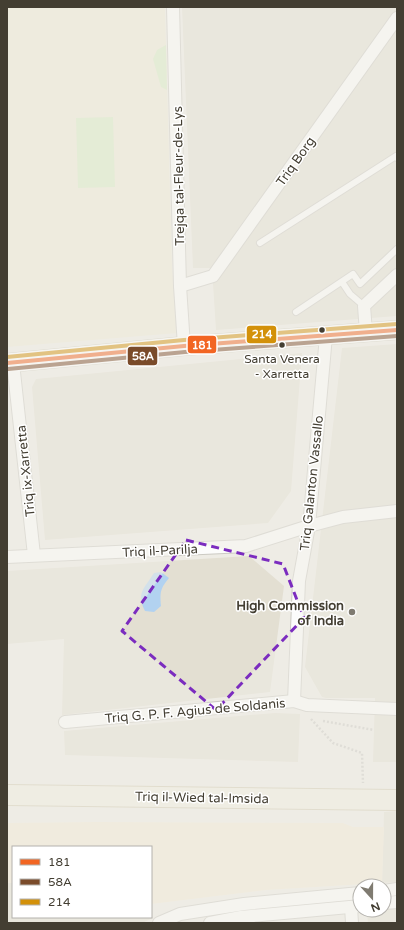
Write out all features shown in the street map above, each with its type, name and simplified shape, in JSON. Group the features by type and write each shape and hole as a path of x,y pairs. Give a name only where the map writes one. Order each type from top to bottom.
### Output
{"main road":[{"path":"10,363 184,346 397,330"},
{"name":"Triq il-Wied tal-Imsida","path":"7,795 397,800"}],"street":[{"name":"Trejqa tal-Fleur-de-Lys","path":"173,7 180,286 184,346"},
{"name":"Triq Borg","path":"180,286 214,276 393,29 397,18"},
{"path":"366,332 364,306 397,275"},
{"name":"Triq Galanton Vassallo","path":"294,701 299,581 309,526 326,336"},
{"name":"Triq ix-Xarretta","path":"10,363 34,556"},
{"name":"Triq il-Parilja","path":"7,557 246,546 343,517 397,511"},
{"name":"Triq G. P. F. Agius de Soldanis","path":"65,722 294,701 307,705 397,709"},
{"path":"159,923 180,914 244,904 352,894"},
{"path":"210,923 241,917 352,906"}],"lane":[{"path":"260,242 396,156 397,158"},
{"path":"296,312 353,274 360,284 397,249"},
{"path":"342,282 350,294 364,306"}],"path":[{"path":"364,800 362,753 333,743 311,718 374,730"}],"highlighted area":[{"path":"186,540 283,564 304,618 216,710 122,631"}],"shaded area":[{"path":"7,7 165,7 172,267 178,333 7,347"},
{"path":"182,7 397,7 397,316 216,330 212,268 193,268"},
{"path":"397,344 397,762 373,762 375,698 322,697 305,667 342,348"},
{"path":"302,353 291,491 268,523 45,540 32,387 36,379"},
{"path":"249,556 284,586 270,692 62,715 64,639 7,644 7,571"},
{"path":"275,713 300,714 298,762 65,755 64,731"},
{"path":"397,811 397,882 392,882 392,878 382,878 384,812"},
{"path":"7,823 343,823 353,827 384,827 382,878 352,878 352,885 266,890 152,904 152,846 12,846 12,883 7,883"},
{"path":"7,883 12,883 12,918 152,918 152,916 153,918 142,923 7,923"},
{"path":"397,907 397,923 368,923 367,918 392,918 392,908"}],"green space":[{"path":"166,45 167,90 161,87 153,59 157,50"},
{"path":"113,117 115,187 78,188 76,118"}],"water":[{"path":"161,572 169,578 161,591 161,606 154,612 145,611 141,600 142,591 154,573"}],"transit line":[{"name":"214","path":"7,357 184,340 397,324"},
{"name":"181","path":"7,363 184,346 397,330"},
{"name":"58A","path":"8,369 185,352 397,336"}],"place":[{"name":"Santa Venera - Xarretta","path":"282,345"},
{"name":"High Commission of India","path":"352,612"}]}
